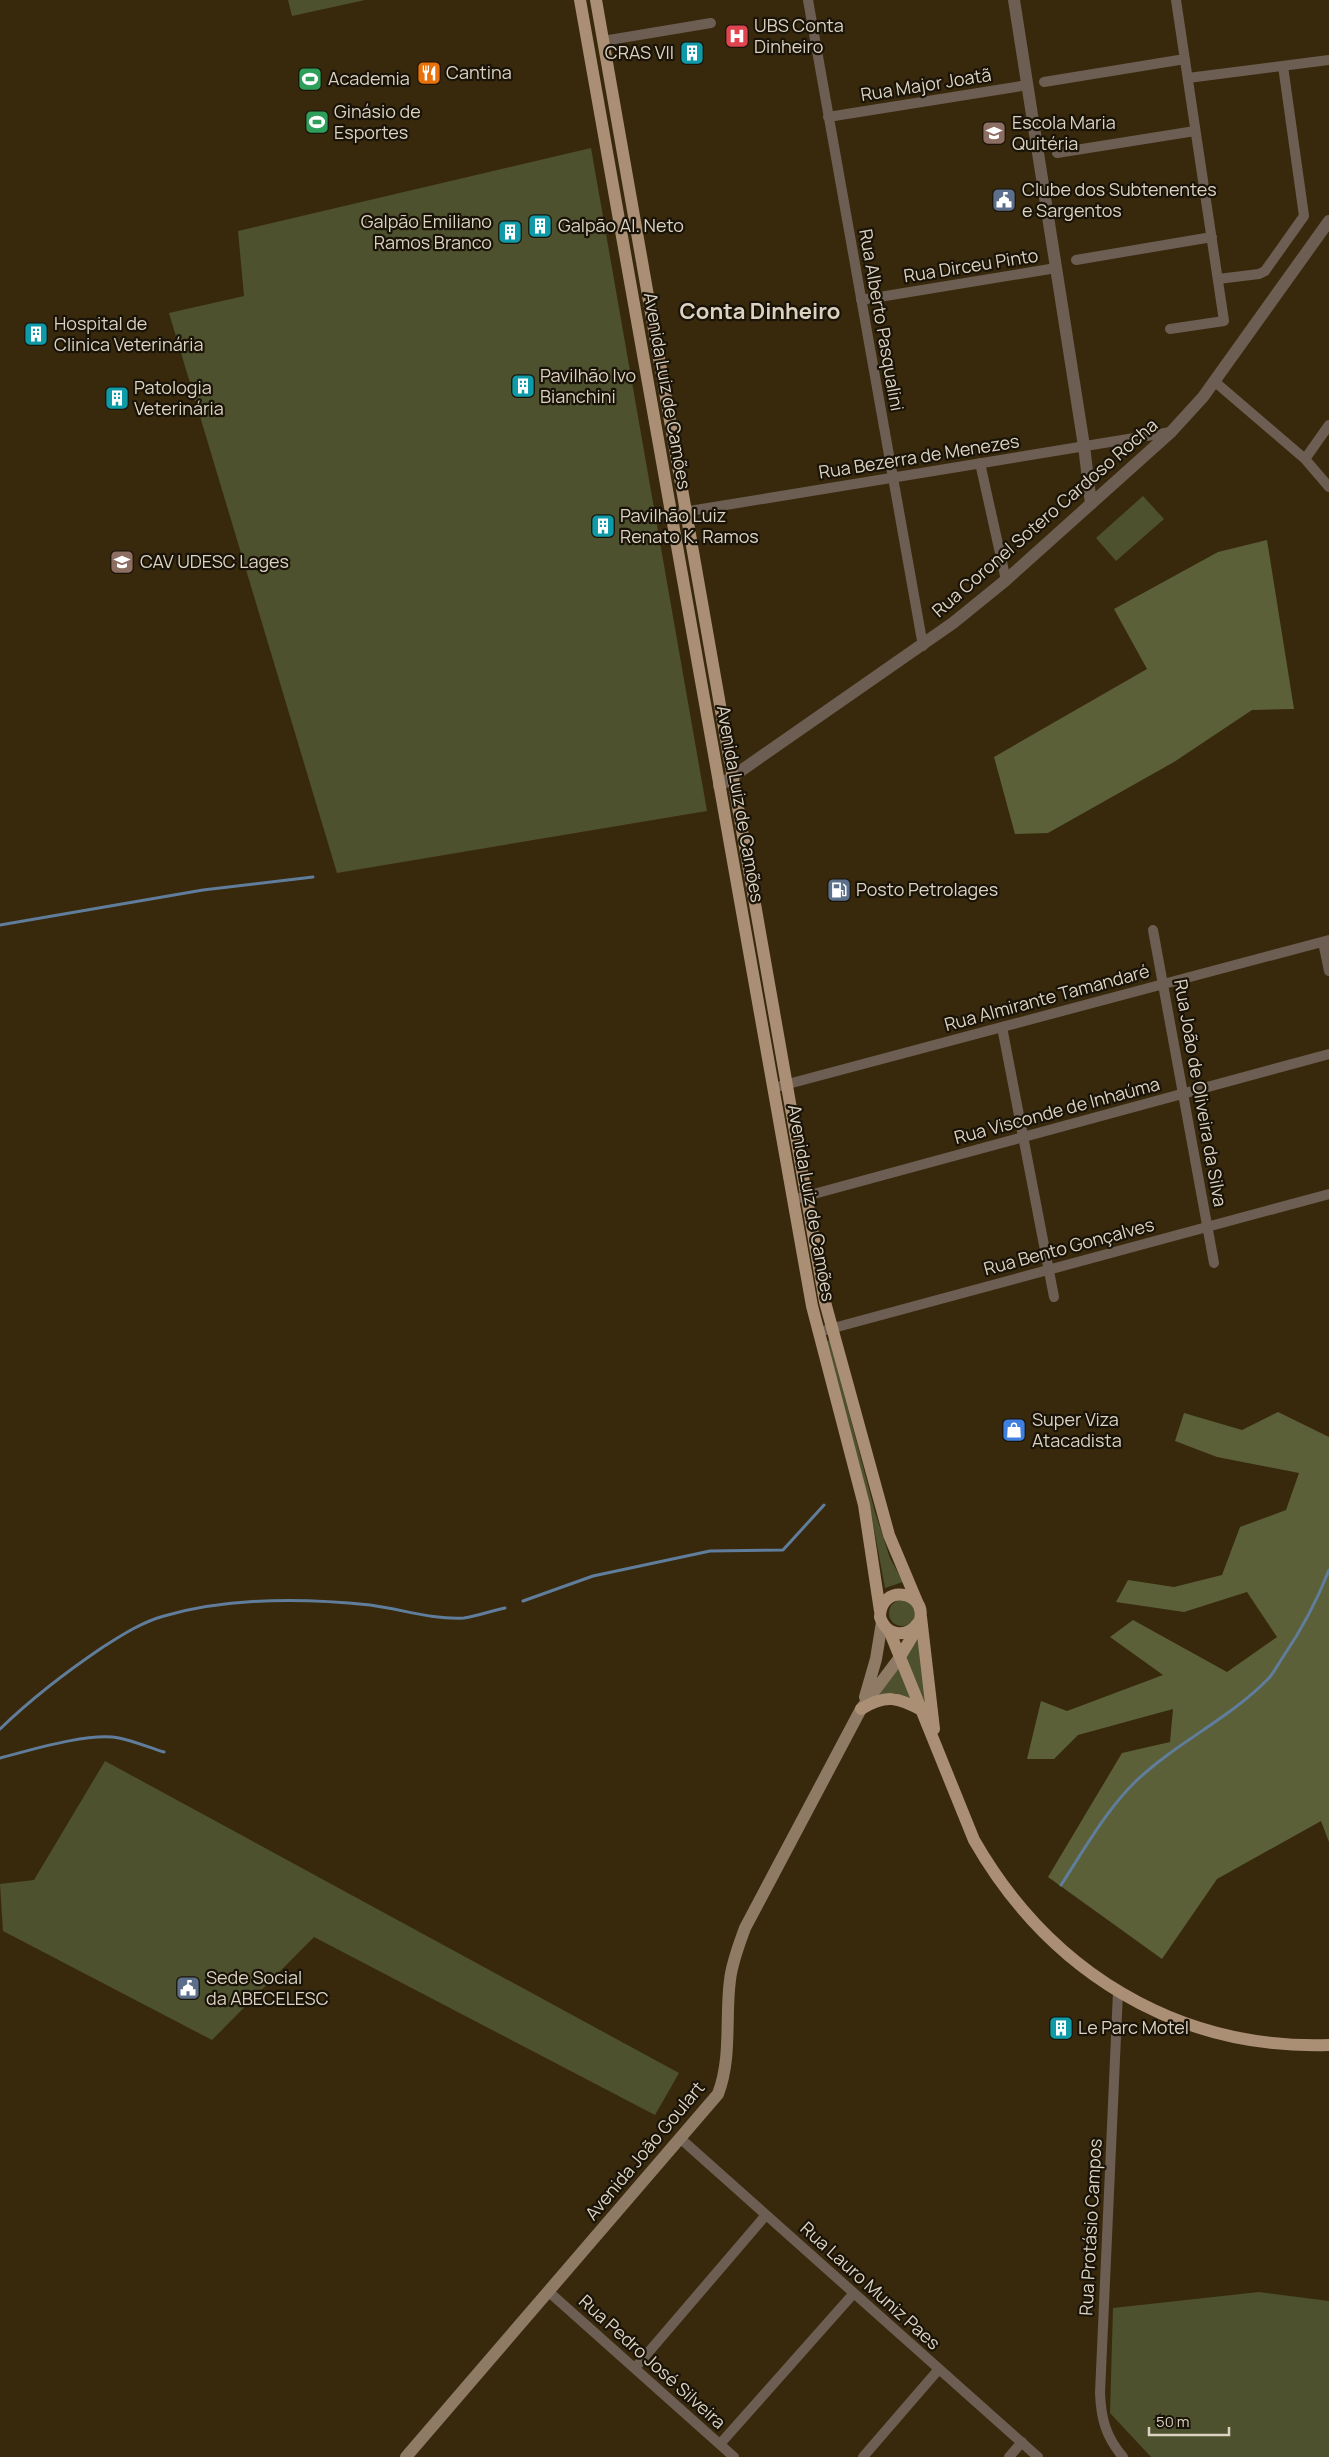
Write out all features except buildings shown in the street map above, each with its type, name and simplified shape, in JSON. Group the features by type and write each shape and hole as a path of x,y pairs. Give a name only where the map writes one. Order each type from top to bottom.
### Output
{"main road":[{"name":"Avenida Luiz de Camões","path":"580,0 671,514 786,1085 831,1329 889,1535 919,1614 936,1743"},
{"name":"Avenida Luiz de Camões","path":"596,0 686,512 773,1088 818,1332 864,1505 884,1621 936,1743"},
{"path":"597,96 599,102 604,107 614,106"},
{"path":"611,172 626,169"},
{"path":"897,1594 909,1596 919,1614 908,1632 895,1633 884,1621 886,1600 897,1594"},
{"path":"900,1657 919,1614"},
{"name":"Avenida João Goulart","path":"861,1709 876,1659 884,1621"},
{"name":"Avenida João Goulart","path":"406,2457 714,2100 723,2082 730,1979 734,1956 745,1928 861,1709 900,1657"},
{"path":"861,1709 876,1700 887,1698 908,1703 923,1711"},
{"path":"936,1743 974,1840 992,1870 1011,1898 1063,1952 1118,1992 1157,2012 1226,2036 1267,2044 1329,2045"}],"street":[{"name":"Rua Alberto Pasqualini","path":"808,0 923,646"},
{"path":"1014,0 1084,446 1091,504"},
{"path":"1170,329 1224,321 1176,0"},
{"path":"603,42 711,23"},
{"path":"1044,82 1185,59"},
{"path":"1188,78 1329,60"},
{"path":"1218,279 1259,274 1265,271 1304,216 1283,66"},
{"name":"Rua Major Joatã","path":"828,117 1028,85"},
{"path":"1057,153 1195,130"},
{"name":"Rua Coronel Sotero Cardoso Rocha","path":"726,781 923,646 1006,580 1171,432 1188,415 1214,381 1329,221"},
{"path":"1076,260 1212,237"},
{"name":"Rua Dirceu Pinto","path":"861,300 1056,268"},
{"path":"1214,381 1305,459 1329,487"},
{"path":"1305,459 1329,424"},
{"name":"Rua Bezerra de Menezes","path":"671,514 1171,432"},
{"path":"980,463 1006,580"},
{"name":"Rua João de Oliveira da Silva","path":"1153,930 1214,1263"},
{"path":"1326,941 1329,971"},
{"name":"Rua Almirante Tamandaré","path":"773,1088 1326,941"},
{"path":"1002,1027 1054,1297"},
{"name":"Rua Visconde de Inhaúma","path":"793,1200 1329,1054"},
{"name":"Rua Bento Gonçalves","path":"818,1332 1329,1194"},
{"name":"Rua Protásio Campos","path":"1118,1992 1100,2393 1101,2413 1105,2429 1123,2457"},
{"name":"Rua Lauro Muniz Paes","path":"681,2139 1038,2457"},
{"path":"635,2368 766,2215"},
{"name":"Rua Pedro José Silveira","path":"549,2292 734,2457"},
{"path":"720,2444 854,2293"},
{"path":"863,2457 939,2369"},
{"path":"1009,2457 1022,2442"}],"green space":[{"path":"288,0 365,0 292,16"},
{"path":"591,148 707,811 337,873 169,313 244,296 238,231"},
{"path":"1143,496 1164,519 1116,561 1096,538"},
{"path":"1267,540 1294,709 1252,710 1174,762 1048,833 1015,834 994,757 1147,669 1114,609 1218,552"},
{"path":"830,1340 875,1512 890,1558 903,1582 885,1588 870,1507 826,1341"},
{"path":"1278,1412 1329,1437 1329,1842 1321,1821 1217,1879 1162,1959 1048,1877 1122,1753 1170,1742 1173,1709 1078,1735 1054,1759 1027,1759 1041,1701 1067,1711 1163,1675 1110,1637 1133,1620 1227,1672 1277,1637 1247,1592 1184,1612 1116,1602 1128,1580 1174,1587 1222,1575 1240,1527 1286,1510 1299,1473 1217,1457 1175,1441 1184,1413 1242,1430"},
{"path":"902,1600 911,1604 915,1613 911,1622 902,1626 893,1622 889,1613 893,1604"},
{"path":"918,1635 928,1717 903,1660"},
{"path":"898,1666 913,1700 895,1693 875,1695"},
{"name":"Sede Social da ABECELESC","path":"105,1761 679,2073 655,2115 314,1937 212,2040 3,1931 0,1884 34,1880"},
{"path":"1259,2292 1329,2301 1329,2457 1151,2457 1110,2413 1113,2308"}],"waterway":[{"path":"0,925 203,890 313,877"},
{"path":"523,1601 593,1576 710,1551 783,1550 824,1505"},
{"path":"1061,1885 1105,1817 1136,1781 1168,1754 1237,1706 1270,1677 1303,1625 1329,1570"},
{"path":"0,1729 50,1686 110,1642 148,1622 189,1610 241,1602 293,1600 370,1605 429,1616 464,1618 505,1608"},
{"path":"0,1758 92,1737 125,1739 164,1752"}],"place":[{"name":"UBS Conta Dinheiro","path":"737,36"},
{"name":"CRAS VII","path":"692,53"},
{"name":"Cantina","path":"429,73"},
{"name":"Academia","path":"310,79"},
{"name":"Ginásio de Esportes","path":"317,122"},
{"name":"Escola Maria Quitéria","path":"994,133"},
{"name":"Clube dos Subtenentes e Sargentos","path":"1004,200"},
{"name":"Galpão Al. Neto","path":"540,226"},
{"name":"Galpão Emiliano Ramos Branco","path":"510,232"},
{"name":"Hospital de Clinica Veterinária","path":"36,334"},
{"name":"Pavilhão Ivo Bianchini","path":"523,386"},
{"name":"Patologia Veterinária","path":"117,398"},
{"name":"Pavilhão Luiz Renato K. Ramos","path":"603,526"},
{"name":"CAV UDESC Lages","path":"122,562"},
{"name":"Posto Petrolages","path":"839,890"},
{"name":"Super Viza Atacadista","path":"1014,1430"},
{"name":"Sede Social da ABECELESC","path":"188,1988"},
{"name":"Le Parc Motel","path":"1061,2028"}],"district":[{"name":"Conta Dinheiro","path":"760,311"}]}
